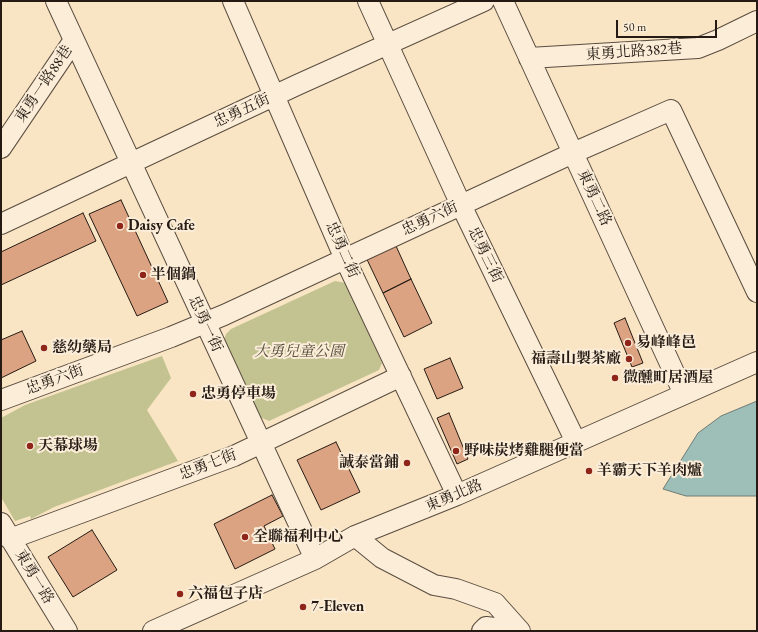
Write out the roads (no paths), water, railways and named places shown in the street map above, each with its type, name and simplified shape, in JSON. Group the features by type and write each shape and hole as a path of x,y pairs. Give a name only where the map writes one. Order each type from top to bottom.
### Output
{"street":[{"name":"忠勇一街","path":"56,1 204,324 314,559"},
{"name":"忠勇二街","path":"233,1 345,259 457,495"},
{"name":"忠勇三街","path":"368,1 461,205 576,442"},
{"name":"忠勇五街","path":"1,224 273,96 484,1"},
{"name":"東勇二路","path":"504,1 684,394"},
{"name":"東勇北路382巷","path":"529,58 698,48 757,21"},
{"name":"東勇一路88巷","path":"1,148 74,40"},
{"name":"忠勇六街","path":"1,400 204,324 573,153 671,110 757,292"},
{"path":"1,208 23,214"},
{"name":"東勇北路","path":"153,631 314,559 355,536 457,495 757,362"},
{"name":"忠勇七街","path":"6,531 234,456 401,376"},
{"name":"東勇一路","path":"6,531 23,556 67,631"},
{"path":"355,536 382,558 434,585 456,588 495,604 520,631"},
{"path":"482,631 486,627 520,631"}],"water":[{"path":"757,401 757,496 686,496 663,489 698,433 721,416"}],"place":[{"name":"Daisy Cafe","path":"120,226"},
{"name":"半個鍋","path":"143,275"},
{"name":"易峰峰邑","path":"628,343"},
{"name":"慈幼藥局","path":"44,348"},
{"name":"福壽山製茶廠","path":"629,359"},
{"name":"微醺町居酒屋","path":"615,378"},
{"name":"忠勇停車場","path":"193,394"},
{"name":"天幕球場","path":"30,446"},
{"name":"野味炭烤雞腿便當","path":"456,451"},
{"name":"誠泰當鋪","path":"407,463"},
{"name":"羊霸天下羊肉爐","path":"589,471"},
{"name":"全聯福利中心","path":"245,537"},
{"name":"六福包子店","path":"180,594"},
{"name":"7-Eleven","path":"303,607"}],"park label":[{"name":"大勇兒童公園","path":"299,352"}]}
